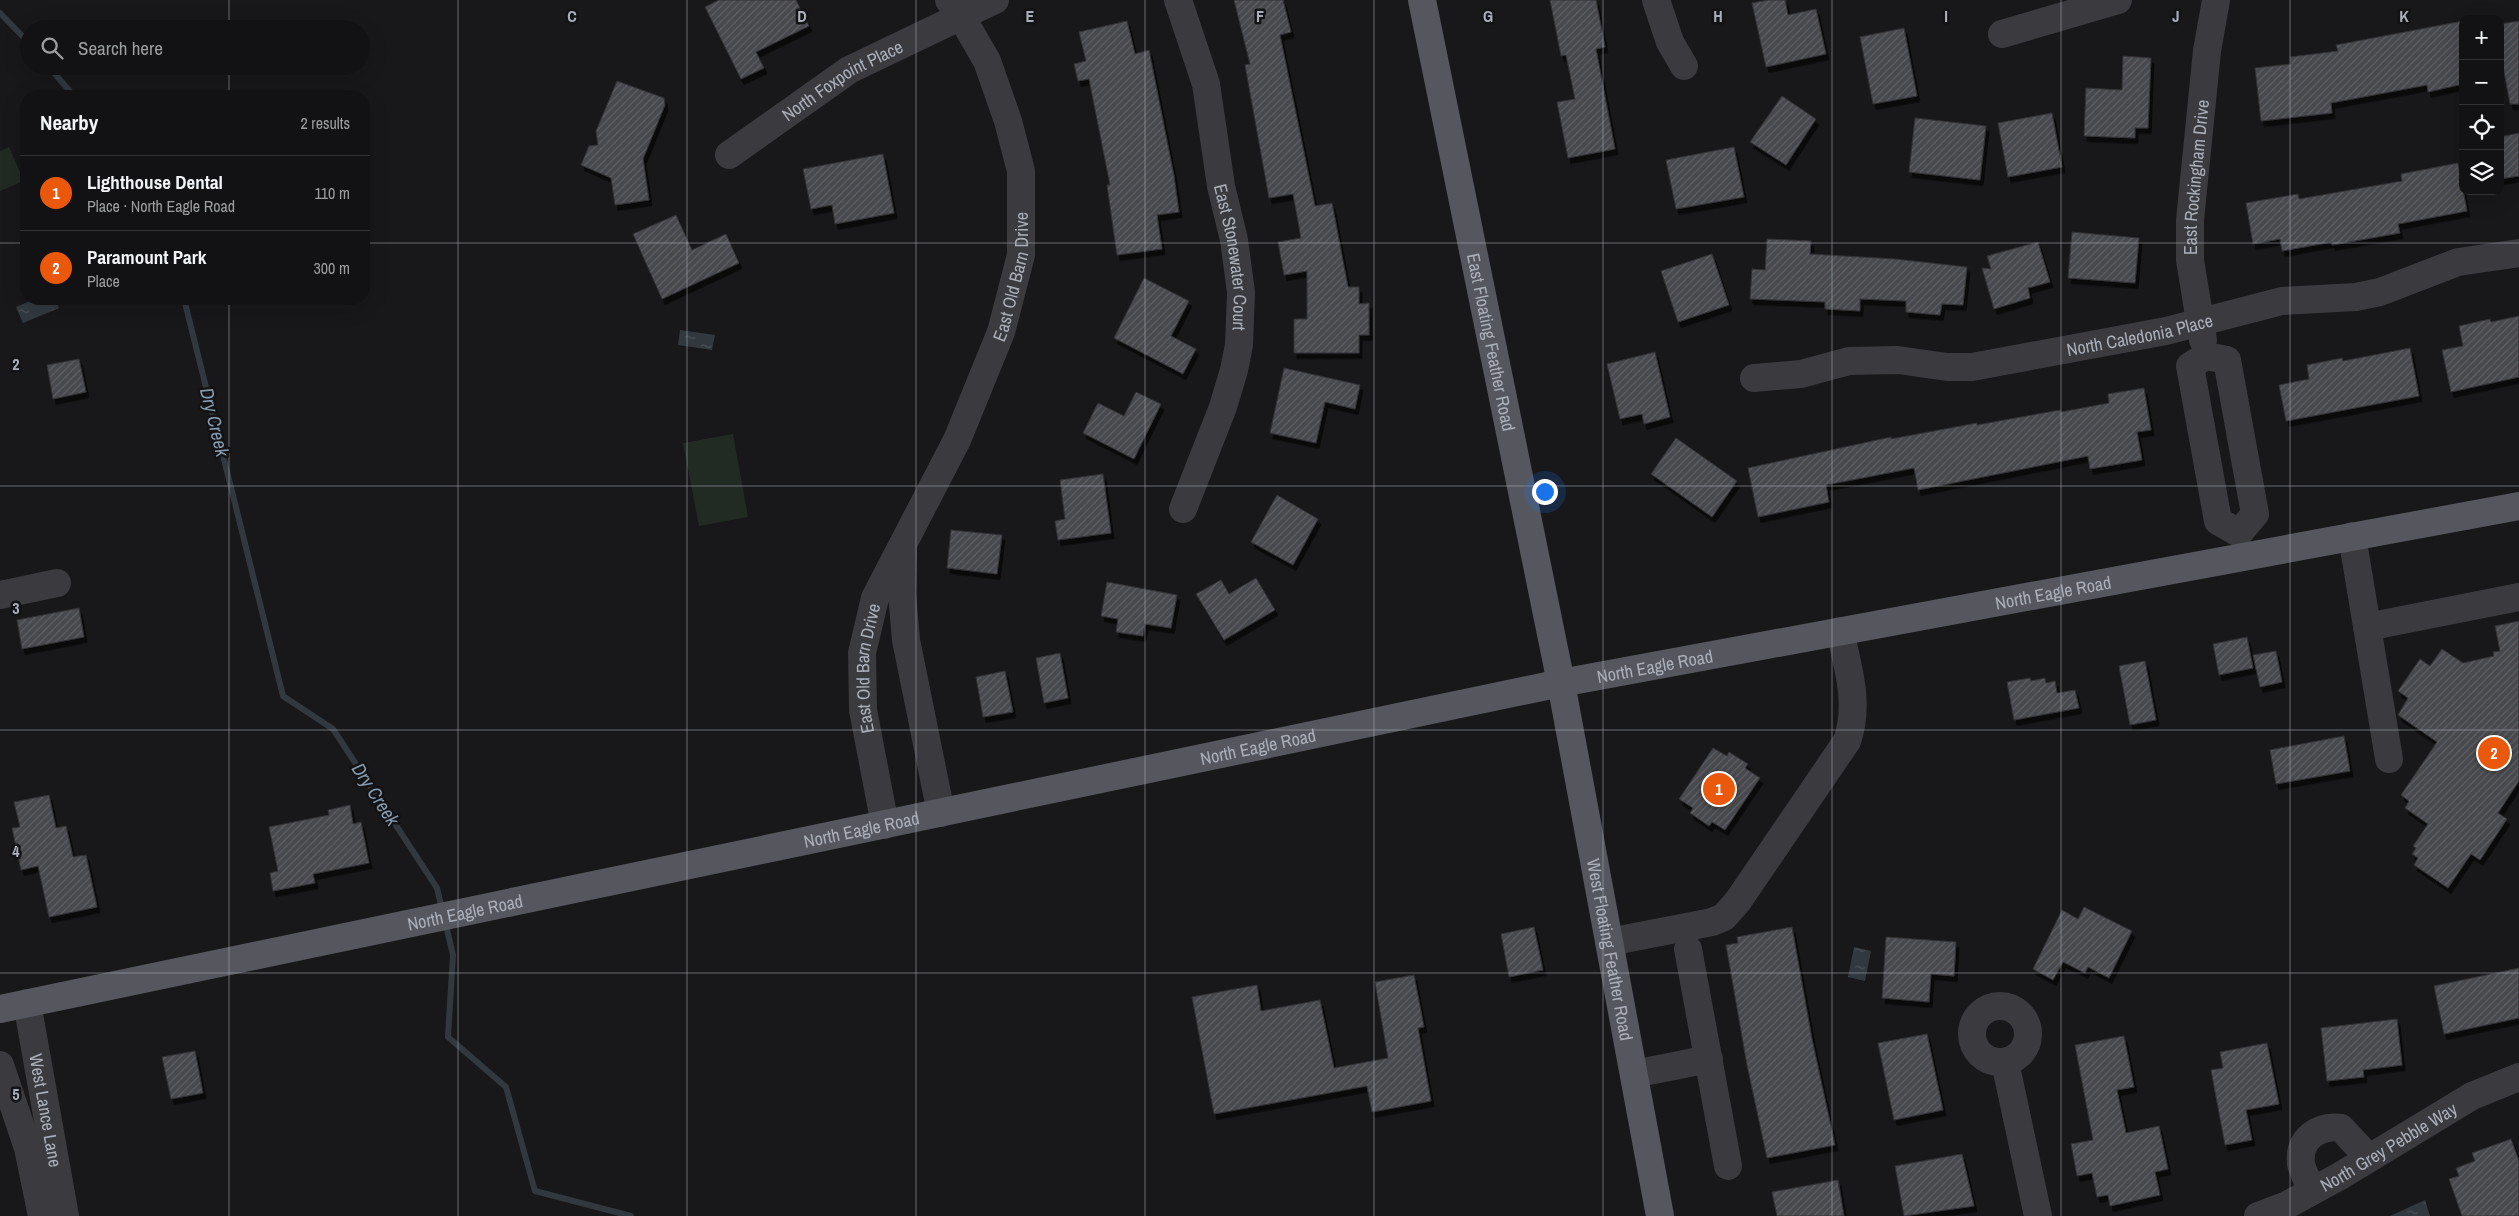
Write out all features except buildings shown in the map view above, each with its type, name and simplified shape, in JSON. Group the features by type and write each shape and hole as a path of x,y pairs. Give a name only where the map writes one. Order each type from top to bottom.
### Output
{"main road":[{"name":"East Floating Feather Road","path":"1422,0 1561,683"},
{"name":"North Eagle Road","path":"0,1009 1561,683 1840,631 2241,544 2352,536 2519,506"},
{"name":"West Floating Feather Road","path":"1561,683 1660,1216"}],"street":[{"name":"North Foxpoint Place","path":"729,155 849,70 955,8 995,0"},
{"name":"East Stonewater Court","path":"1178,0 1206,84 1221,186 1234,240 1241,292 1239,346 1234,370 1223,407 1183,510"},
{"path":"1656,0 1670,42 1684,66"},
{"path":"2002,34 2118,0"},
{"name":"East Rockingham Drive","path":"2206,356 2190,260 2190,220 2207,51 2216,0"},
{"name":"East Old Barn Drive","path":"885,825 863,710 862,653 875,598 903,548 957,440 1001,332 1021,255 1021,171 997,88 987,61 955,8"},
{"name":"North Caledonia Place","path":"1754,378 1801,374 1849,361 1898,360 1947,367 1972,367 2200,323 2282,301 2356,298 2380,292 2458,262 2519,253"},
{"path":"2206,356 2227,360 2256,514 2241,544 2218,520 2212,492 2190,366 2206,356"},
{"path":"2352,536 2389,759"},
{"name":"East Old Barn Drive","path":"903,548 902,594 906,640 941,813"},
{"path":"0,596 57,584"},
{"path":"2367,628 2519,597"},
{"path":"1609,942 1712,922 1724,917 1738,901 1847,741 1853,724 1854,705 1840,631"},
{"path":"1688,949 1710,1059 1728,1166"},
{"name":"West Lance Lane","path":"27,1003 65,1216"},
{"path":"1634,1074 1710,1059"},
{"path":"2005,1062 2038,1216"},
{"path":"0,1065 28,1148 42,1216"},
{"name":"North Grey Pebble Way","path":"2258,1216 2287,1205 2312,1191 2472,1096 2519,1077"},
{"path":"2312,1191 2302,1166 2301,1154 2304,1144 2312,1133 2332,1127 2341,1128 2369,1158"}],"shaded area":[{"path":"9,147 20,172 20,183 0,191 0,151"},
{"path":"733,434 748,517 699,526 683,443"}],"water":[{"path":"21,305 58,305 59,308 23,323 16,307"},
{"path":"680,330 715,335 712,350 678,345"},
{"path":"1854,947 1871,951 1865,981 1848,977"},
{"path":"2425,1200 2430,1216 2390,1216"}],"waterway":[{"name":"Dry Creek","path":"0,13 20,34"},
{"name":"Dry Creek","path":"56,75 69,90"},
{"name":"Dry Creek","path":"185,305 283,696 333,729 437,888 442,909"},
{"name":"Dry Creek","path":"445,921 453,955 448,1037 506,1087 535,1191 631,1216"}],"place":[{"name":"Paramount Park","path":"2494,753"},
{"name":"Lighthouse Dental","path":"1719,789"}]}
